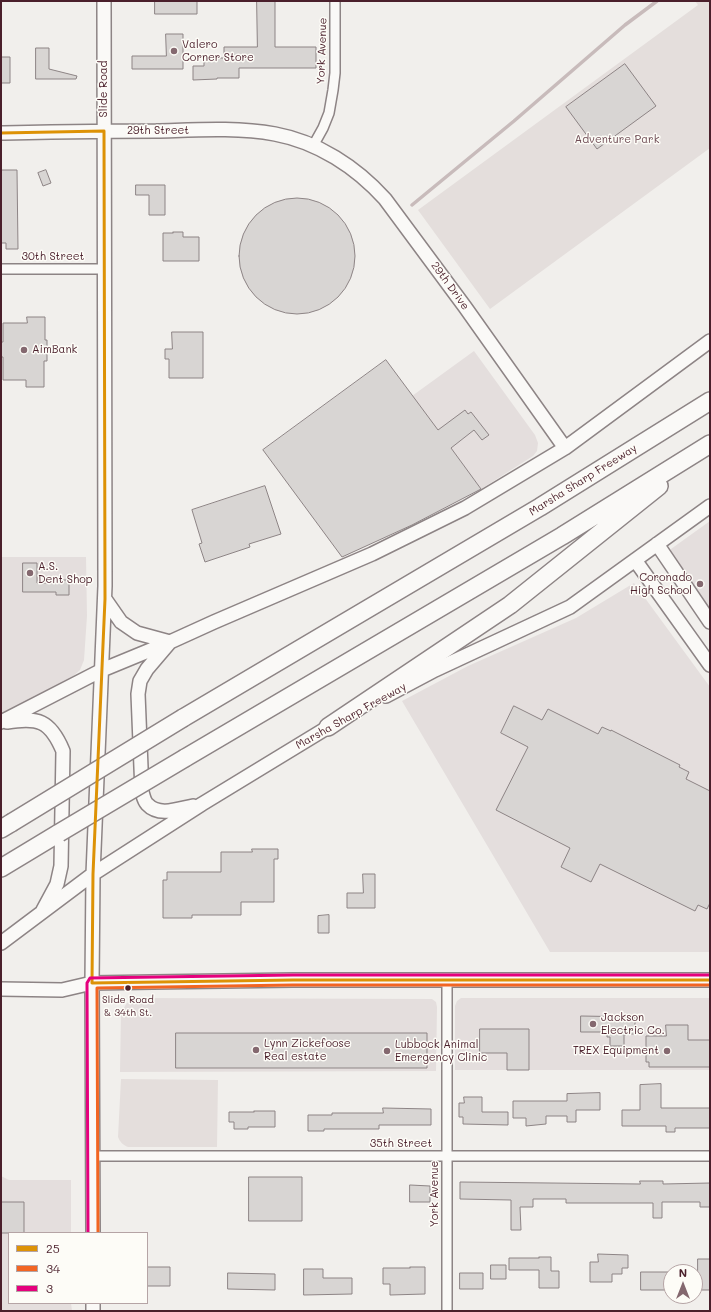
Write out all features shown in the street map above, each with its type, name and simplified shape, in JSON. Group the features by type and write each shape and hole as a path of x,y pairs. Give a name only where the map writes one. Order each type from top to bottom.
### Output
{"highway":[{"name":"Marsha Sharp Freeway","path":"6,826 183,718 533,511 710,400"},
{"path":"328,727 510,605 710,445"},
{"path":"3,867 562,536 710,445"}],"main road":[{"name":"Slide Road","path":"93,1232 92,983 94,874 105,599 104,1"},
{"name":"29th Street","path":"1,134 104,131 240,130 276,134 314,146"},
{"name":"29th Drive","path":"314,146 337,158 356,171 385,199 465,306 565,448"},
{"path":"1,722 102,670 372,554 465,508 565,448 710,341"},
{"name":"Marsha Sharp Freeway","path":"1,942 94,874 202,804 328,727 435,670 570,607 710,506"},
{"path":"658,544 710,622"},
{"path":"635,560 709,663"},
{"path":"105,599 121,622 137,633 170,642"},
{"path":"170,642 147,669 140,681 138,694 142,792 146,803 155,809 166,812 202,804"},
{"path":"1,722 36,720 47,725 57,737 63,751 61,866 57,884 41,913"},
{"path":"1,989 62,990 92,983 285,980 710,980"}],"street":[{"name":"York Avenue","path":"314,146 329,114 333,90 335,73 335,1"},
{"name":"30th Street","path":"1,269 105,269"},
{"name":"York Avenue","path":"447,980 447,1311"},
{"name":"35th Street","path":"92,1156 710,1156"}],"shaded area":[{"path":"474,351 535,435 538,443 537,451 533,456 481,489 412,396"},
{"name":"Coronado High School","path":"710,521 710,611 670,553 671,549"},
{"path":"1,557 86,557 87,616 84,660 80,670 71,678 1,715"},
{"path":"634,583 710,687 710,952 550,952 402,701 468,666 576,618"},
{"path":"142,998 432,999 436,1002 437,1007 436,1071 120,1072 121,1012 127,1003 132,1000"},
{"path":"461,998 710,998 710,1070 455,1070 455,1006 457,1001"},
{"path":"1,1176 9,1180 71,1180 71,1232 8,1232 8,1304 71,1304 72,1311 1,1311"}],"green space":[{"name":"Adventure Park","path":"695,1 710,1 710,148 490,309 418,210 698,5"},
{"path":"121,1079 218,1080 217,1147 128,1147 123,1144 118,1137"}],"building":[{"path":"155,1 197,1 197,14 155,14"},
{"path":"257,1 275,1 275,47 316,47 316,68 239,68 239,78 193,80 193,66 204,66 204,58 224,58 224,47 257,47"},
{"path":"166,34 183,34 183,69 132,69 132,56 166,56"},
{"path":"36,48 49,48 49,69 77,76 76,79 36,79"},
{"path":"1,57 10,57 10,83 1,83"},
{"path":"625,64 656,106 597,149 566,107"},
{"path":"1,170 17,170 18,249 6,249 6,243 1,243"},
{"path":"46,170 51,183 43,186 38,173"},
{"path":"136,185 165,185 165,215 149,215 149,195 136,195"},
{"path":"297,198 319,202 338,215 351,234 355,256 351,278 338,297 319,310 297,314 275,310 256,297 243,278 239,256 243,234 256,215 275,202"},
{"path":"183,232 183,237 199,237 199,261 163,261 163,233"},
{"name":"AimBank","path":"27,317 45,317 47,361 44,361 44,387 26,387 26,380 3,380 3,357 1,357 1,342 3,342 3,323 27,323"},
{"path":"172,332 203,332 203,378 169,378 169,359 165,359 165,349 172,349"},
{"path":"386,360 438,430 465,410 468,414 471,412 489,435 482,440 474,430 451,448 481,489 412,525 342,557 263,450"},
{"path":"265,486 281,534 249,544 250,547 205,562 199,544 202,543 192,510"},
{"name":"A.S. Dent Shop","path":"23,563 37,563 37,583 56,583 56,580 69,580 69,595 56,595 56,592 23,592"},
{"path":"514,706 542,720 548,709 598,734 602,727 611,730 680,765 679,767 689,772 686,779 710,791 710,903 707,909 698,905 695,911 600,864 591,882 561,867 570,848 496,810 528,747 501,733"},
{"path":"252,849 278,849 278,859 274,859 274,902 241,902 241,915 192,915 192,918 163,918 163,880 167,880 167,872 221,872 221,852 252,852"},
{"path":"363,874 375,874 375,908 347,908 347,893 363,893"},
{"path":"329,915 329,933 318,933 318,916"},
{"path":"581,1016 635,1017 635,1034 624,1035 624,1046 610,1046 610,1037 607,1037 607,1032 581,1032"},
{"name":"TREX Equipment","path":"666,1025 688,1025 688,1040 710,1040 710,1067 649,1067 649,1062 646,1062 646,1036 666,1036"},
{"path":"480,1029 529,1029 529,1070 507,1070 507,1053 480,1053"},
{"path":"176,1033 427,1033 427,1068 176,1068"},
{"path":"661,1084 661,1108 710,1108 710,1128 675,1128 675,1132 666,1132 666,1126 622,1126 622,1110 640,1110 640,1085"},
{"path":"600,1093 600,1110 576,1110 576,1122 567,1122 567,1116 546,1116 546,1124 526,1126 526,1118 513,1118 513,1101 567,1101 567,1094"},
{"path":"464,1097 482,1097 482,1112 508,1112 508,1125 463,1124 463,1117 459,1117 459,1103 464,1103"},
{"path":"383,1108 431,1109 431,1125 379,1125 379,1129 324,1129 324,1131 308,1131 308,1115 332,1115 332,1113 383,1113"},
{"path":"275,1111 275,1127 248,1127 248,1129 234,1129 234,1122 229,1122 229,1112"},
{"path":"249,1177 302,1177 302,1221 249,1221"},
{"path":"640,1181 663,1181 663,1184 710,1183 710,1207 700,1207 700,1202 662,1202 662,1218 653,1218 653,1203 566,1203 566,1199 533,1199 533,1207 520,1207 521,1230 511,1230 511,1200 460,1199 460,1182 640,1184"},
{"path":"410,1185 430,1186 430,1202 410,1202"},
{"path":"1,1202 24,1202 24,1232 1,1233"},
{"path":"598,1254 628,1255 628,1268 622,1268 622,1274 612,1274 612,1282 590,1282 590,1262 598,1262"},
{"path":"551,1257 551,1271 559,1271 559,1288 539,1288 539,1270 509,1270 509,1258"},
{"path":"698,1259 710,1259 710,1290 703,1290 703,1264 698,1264"},
{"path":"491,1265 506,1265 506,1279 491,1279"},
{"path":"148,1267 170,1267 170,1286 148,1286"},
{"path":"425,1267 425,1294 390,1295 390,1284 383,1284 383,1268"},
{"path":"304,1269 323,1269 323,1278 352,1278 352,1294 304,1295"},
{"path":"641,1272 663,1272 663,1290 641,1290"},
{"path":"228,1273 275,1274 275,1290 228,1289"},
{"path":"460,1273 483,1273 483,1289 460,1289"}],"waterway":[{"path":"412,205 514,121 625,25 657,1"}],"transit line":[{"name":"25","path":"1,133 104,131 105,599 93,874 92,983 293,980 710,980"},
{"name":"3","path":"88,1232 87,983 90,978 293,975 710,975"},
{"name":"34","path":"98,1232 97,988 293,985 710,985"}],"place":[{"name":"Valero Corner Store","path":"174,51"},
{"name":"AimBank","path":"24,350"},
{"name":"A.S. Dent Shop","path":"30,573"},
{"name":"Coronado High School","path":"700,584"},
{"name":"Slide Road & 34th St.","path":"128,988"},
{"name":"Jackson Electric Co.","path":"593,1024"},
{"name":"Lynn Zickefoose Real estate","path":"256,1050"},
{"name":"Lubbock Animal Emergency Clinic","path":"387,1051"},
{"name":"TREX Equipment","path":"667,1051"}]}
